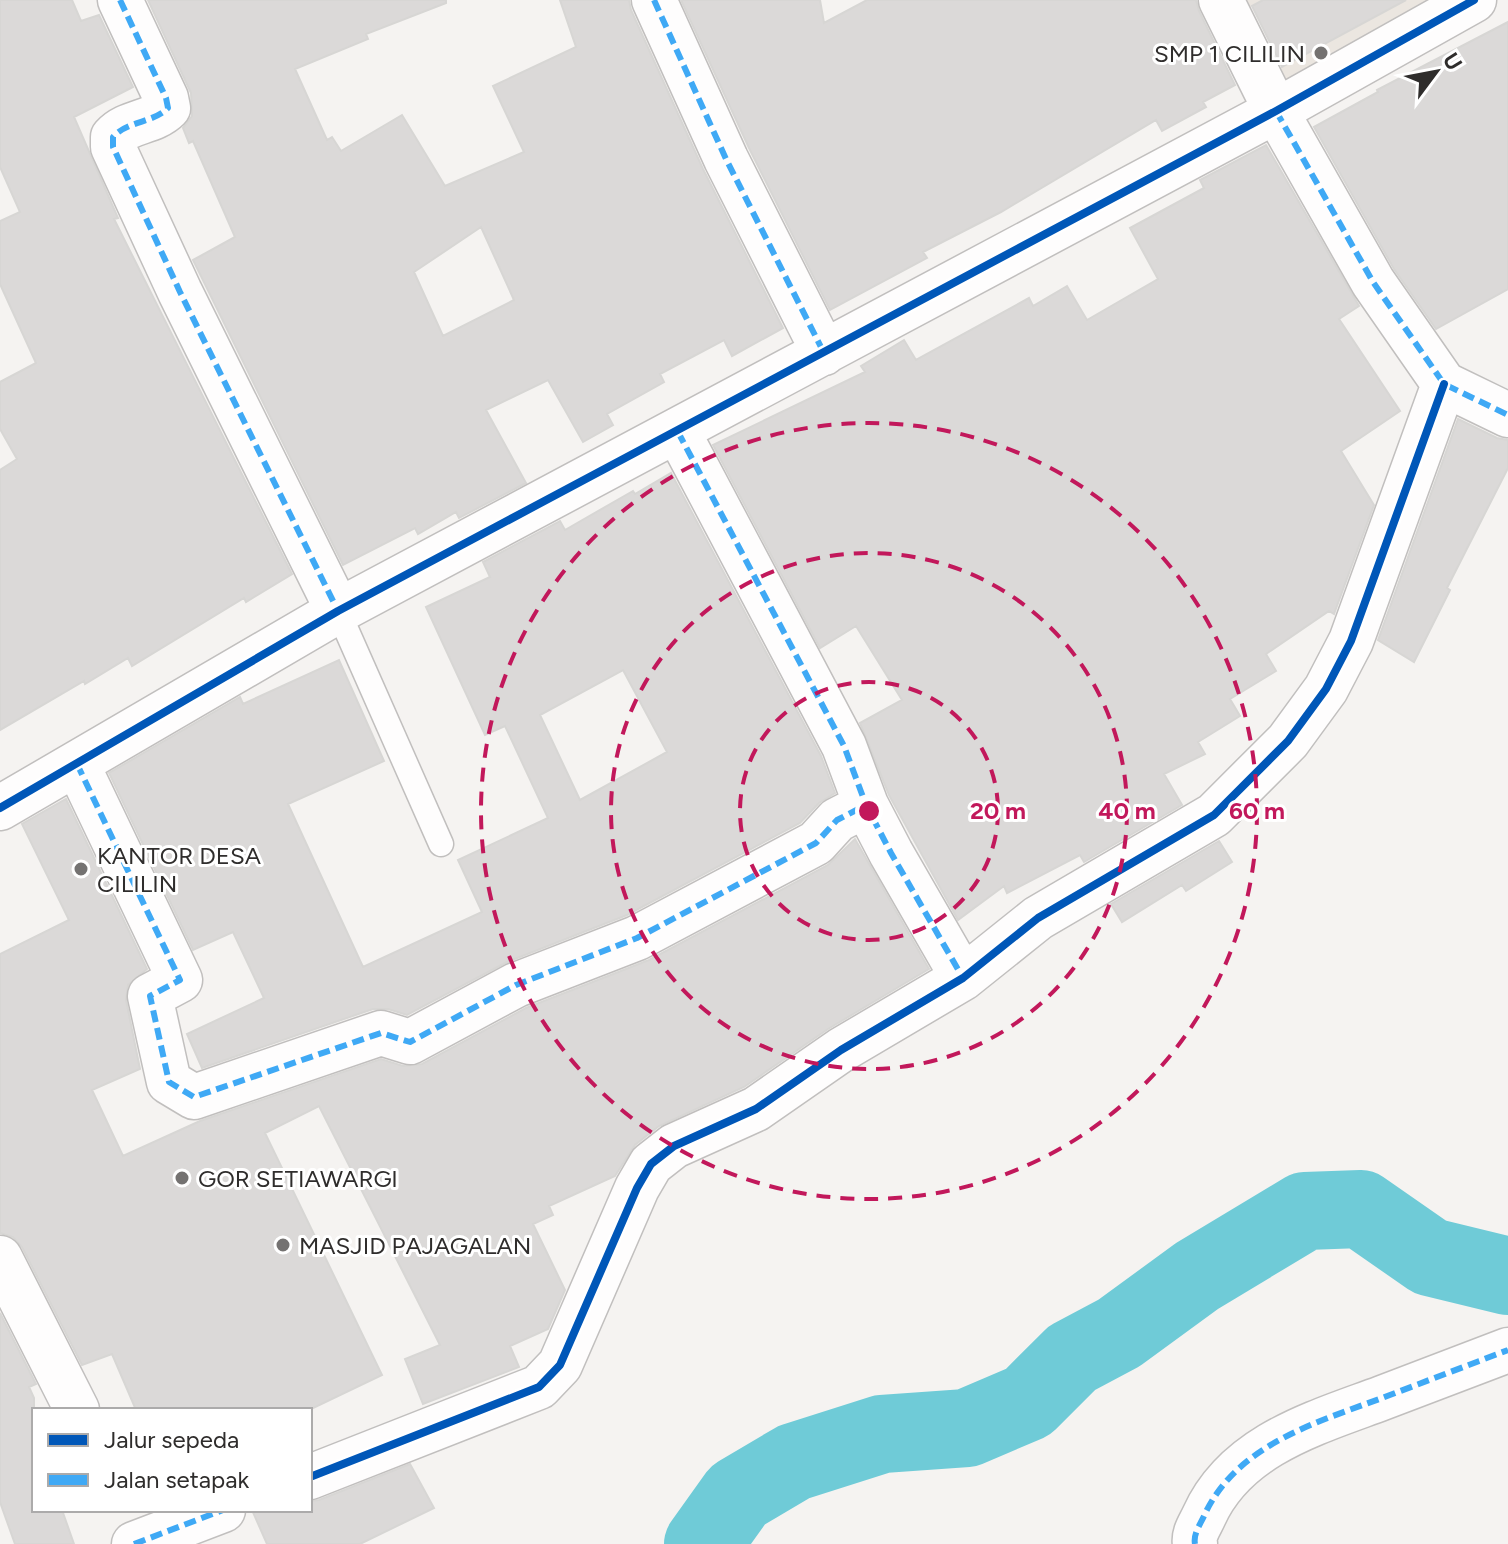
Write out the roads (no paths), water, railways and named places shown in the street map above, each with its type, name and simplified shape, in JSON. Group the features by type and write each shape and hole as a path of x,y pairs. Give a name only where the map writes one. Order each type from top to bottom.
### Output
{"street":[{"path":"120,0 168,108 161,114 119,130 113,137 113,147 186,305 338,611"},
{"path":"654,0 726,159 824,353"},
{"path":"1221,0 1276,111 1373,282 1444,384 1508,415"},
{"path":"0,808 338,611 1276,111 1474,0"},
{"path":"312,1476 539,1387 560,1365 637,1188 651,1164 674,1146 756,1109 841,1050 963,978 1038,918 1214,815 1288,741 1326,689 1351,641 1444,384"},
{"path":"678,432 844,746 866,805 963,978"},
{"path":"77,764 180,980 150,996 169,1082 194,1097 381,1033 410,1042 516,985 637,938 816,843 837,820 866,805"},
{"path":"0,1258 76,1408"},
{"path":"1195,1544 1194,1538 1206,1510 1227,1480 1258,1452 1293,1431 1508,1350"},
{"path":"142,1534 216,1512"}],"lane":[{"path":"338,611 441,844"}],"waterway":[{"path":"703,1544 738,1495 794,1462 882,1434 967,1428 1028,1402 1072,1358 1119,1333 1197,1276 1305,1211 1361,1209 1430,1257 1508,1276"}],"place":[{"name":"SMP 1 CILILIN","path":"1321,53"},
{"name":"KANTOR DESA CILILIN","path":"81,869"},
{"name":"GOR SETIAWARGI","path":"182,1178"},
{"name":"MASJID PAJAGALAN","path":"283,1245"}]}
